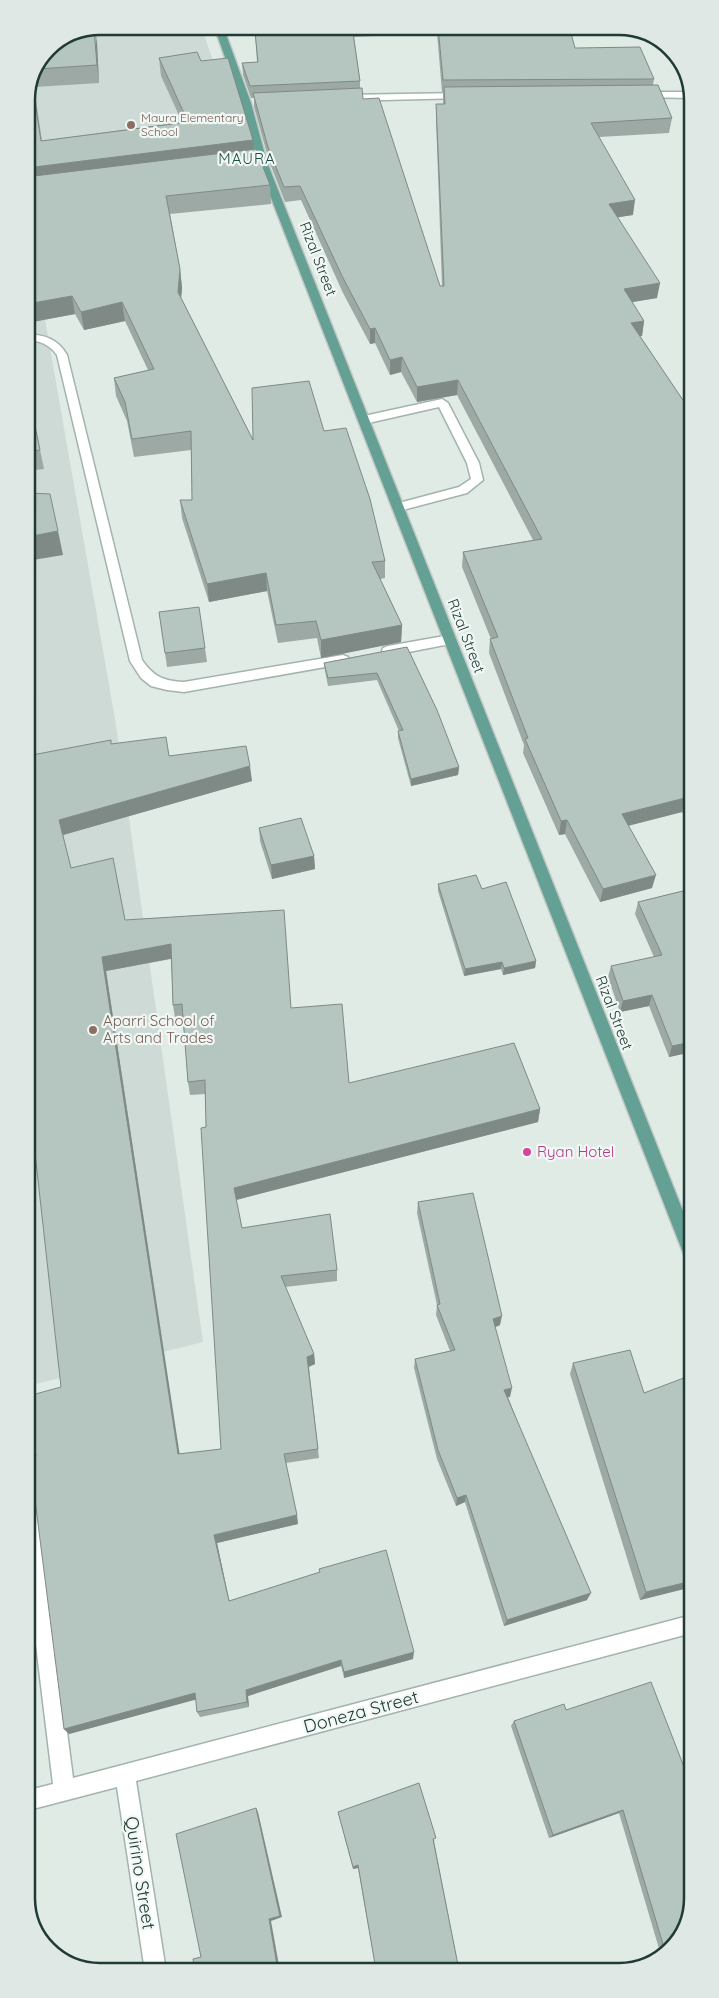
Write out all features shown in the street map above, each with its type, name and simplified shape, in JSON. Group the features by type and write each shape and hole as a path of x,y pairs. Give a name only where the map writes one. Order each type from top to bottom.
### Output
{"main road":[{"name":"Rizal Street","path":"222,35 251,103 257,162 399,507 684,1235"}],"street":[{"path":"630,95 683,95"},
{"path":"334,98 471,96"},
{"path":"35,338 50,341 58,347 62,355 136,661 147,678 161,685 184,687 355,658"},
{"path":"364,420 442,404 473,464 477,480 463,490 399,507"},
{"path":"374,654 450,640"},
{"path":"35,1558 64,1790"},
{"name":"Doneza Street","path":"35,1798 684,1626"},
{"name":"Quirino Street","path":"125,1774 155,1963"}],"shaded area":[{"name":"Maura Elementary School","path":"204,35 245,154 35,183 35,96 37,83 48,60 57,51 75,40 87,36"},
{"name":"Aparri School of Arts and Trades","path":"35,263 115,719 203,1342 35,1384"}],"building":[{"path":"95,35 97,65 43,69 48,60 64,46 75,40"},
{"path":"255,35 353,35 360,81 250,86 242,63 258,62"},
{"path":"439,35 571,35 575,48 640,47 654,79 443,80"},
{"path":"197,52 201,61 228,58 253,140 35,167 35,102 41,141 188,122 159,58"},
{"path":"658,85 672,118 591,123 635,200 609,204 660,283 624,289 644,321 631,323 684,402 684,798 622,814 656,875 603,889 567,820 561,821 525,739 528,738 490,639 498,637 463,552 542,539 458,380 417,387 402,357 390,360 375,328 370,329 343,278 300,186 284,187 268,147 253,93 362,88 363,99 379,98 440,286 444,286 436,104 445,104 444,87"},
{"path":"256,149 270,185 166,196 180,269 178,292 253,440 252,388 309,381 324,431 346,428 370,499 385,561 372,562 402,625 321,640 316,621 276,625 266,573 207,584 180,500 192,500 191,431 132,439 125,402 114,378 154,369 122,302 81,312 72,296 35,303 35,176"},
{"path":"35,426 40,450 35,451"},
{"path":"35,493 50,494 58,531 35,535"},
{"path":"199,607 205,648 165,653 159,612"},
{"path":"407,647 437,710 459,767 411,779 398,731 403,730 377,673 328,678 324,663"},
{"path":"166,737 169,756 246,746 250,766 59,820 71,868 113,858 125,920 284,910 291,1008 342,1004 349,1083 514,1043 540,1109 234,1188 242,1228 330,1214 337,1270 281,1276 314,1354 307,1357 318,1449 284,1454 297,1515 214,1535 229,1601 320,1572 319,1569 386,1550 414,1652 344,1672 341,1660 246,1690 247,1702 197,1712 195,1693 64,1729 35,1500 35,1394 61,1387 35,1153 35,754 111,740 111,744","holes":["171,944 173,1005 182,1004 188,1082 205,1080 206,1127 201,1128 221,1449 178,1454 102,957"]},
{"path":"301,818 314,856 271,865 259,828"},
{"path":"476,875 482,889 506,882 536,961 504,968 502,962 465,969 438,884"},
{"path":"684,891 684,1044 672,1046 652,995 623,1001 611,966 662,955 638,902"},
{"path":"473,1193 502,1316 493,1319 512,1388 504,1390 591,1593 507,1620 466,1495 457,1498 438,1450 415,1359 455,1350 437,1305 440,1304 418,1202"},
{"path":"630,1350 644,1393 684,1378 684,1583 646,1592 573,1363"},
{"path":"651,1682 684,1767 683,1907 681,1919 675,1931 663,1945 623,1810 553,1835 514,1721 564,1704 566,1710"},
{"path":"419,1783 436,1838 433,1839 458,1963 375,1963 358,1865 353,1867 338,1812"},
{"path":"256,1808 280,1916 269,1919 277,1963 194,1963 193,1959 201,1957 176,1834"}],"place":[{"name":"Maura Elementary School","path":"131,125"},
{"name":"Aparri School of Arts and Trades","path":"93,1030"},
{"name":"Ryan Hotel","path":"527,1152"}],"district":[{"name":"MAURA","path":"247,159"}]}
